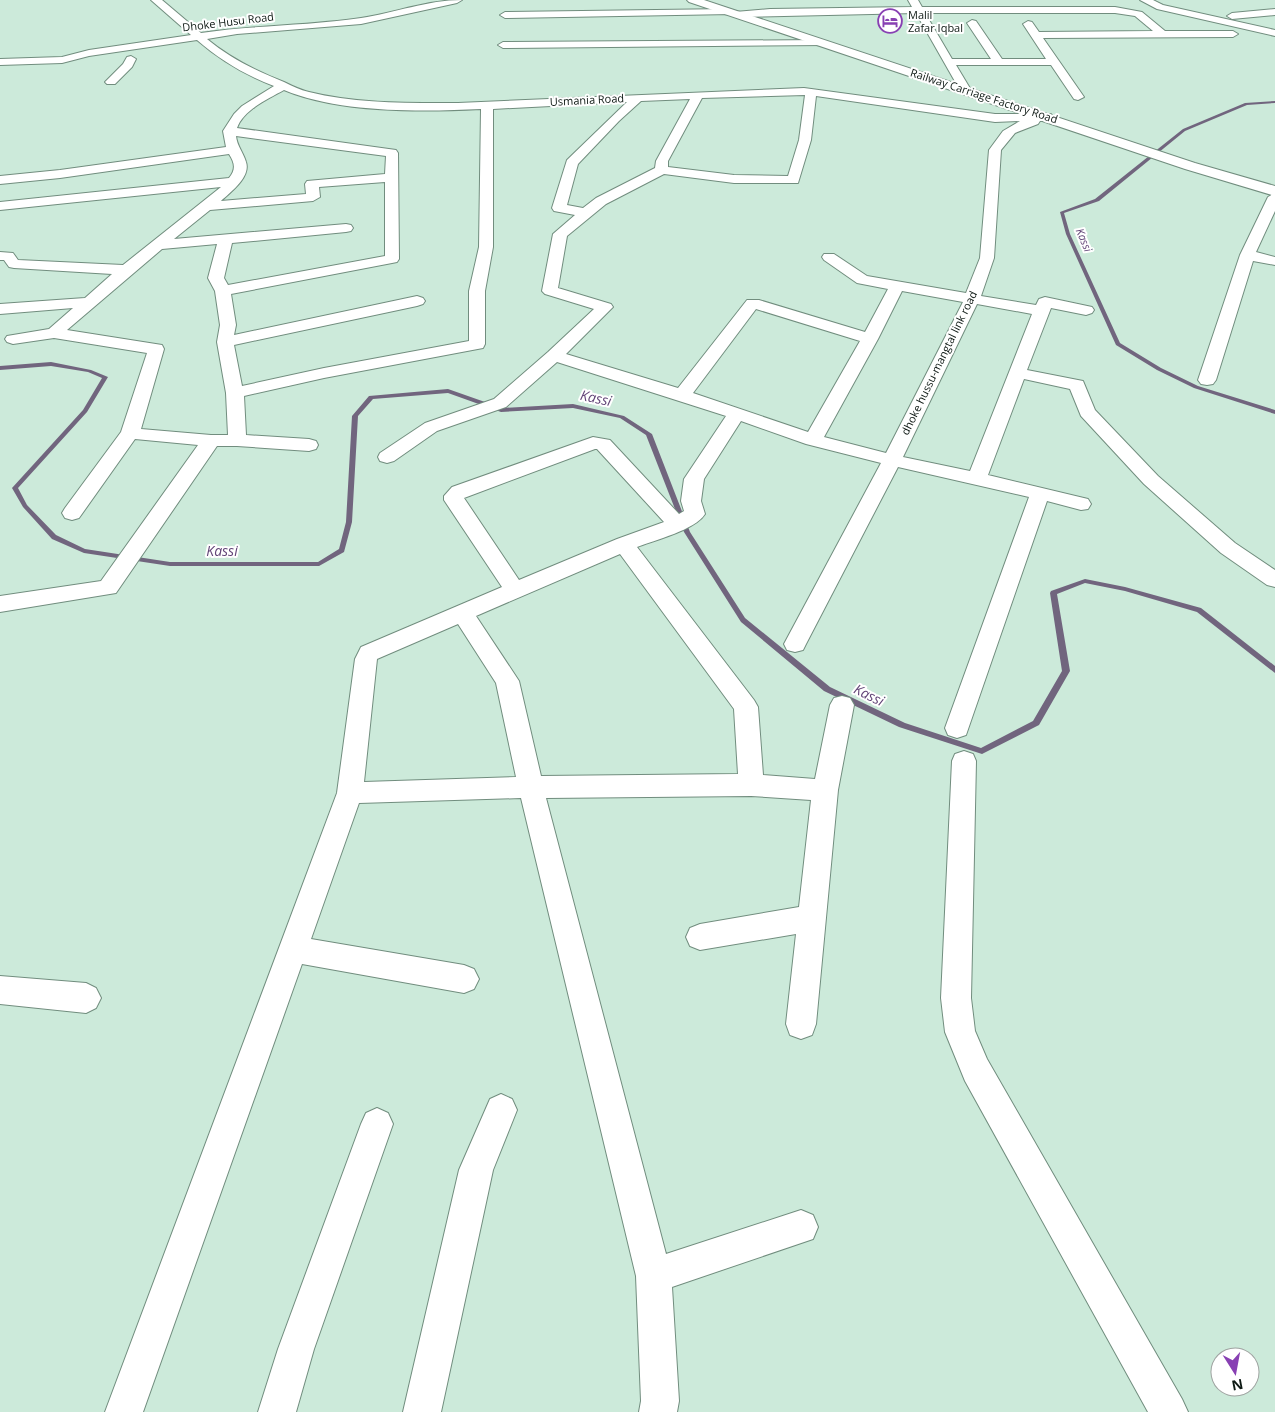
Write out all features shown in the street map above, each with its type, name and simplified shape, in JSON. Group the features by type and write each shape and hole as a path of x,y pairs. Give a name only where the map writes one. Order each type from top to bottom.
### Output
{"main road":[{"name":"Railway Carriage Factory Road","path":"693,0 1190,166 1275,192"}],"street":[{"name":"Usmania Road","path":"156,0 202,37 218,53 252,73 305,95 350,102 406,107 486,106 698,95 811,92 995,118 1047,117"},
{"name":"Dhoke Husu Road","path":"0,62 62,60 88,53 237,31 360,21 457,0"},
{"path":"864,0 875,23"},
{"path":"913,0 965,90"},
{"path":"961,0 969,10 974,23 999,62"},
{"path":"1067,0 1101,34"},
{"path":"1145,0 1160,7 1275,33"},
{"path":"505,15 969,10 1018,7 1124,10 1146,20 1162,34"},
{"path":"1018,7 1078,97"},
{"path":"1208,19 1275,12"},
{"path":"1124,23 1183,17"},
{"path":"1030,26 1101,34 1233,34"},
{"path":"503,45 823,43"},
{"path":"198,54 218,53"},
{"path":"62,60 144,58"},
{"path":"110,82 128,65 131,59"},
{"path":"949,62 1054,62"},
{"path":"54,333 126,270 227,189 240,171 240,162 233,150 229,131 234,121 252,104 282,86"},
{"path":"387,457 431,427 507,398 605,307 550,291 560,234 601,201 662,170 734,179 793,180 805,140 811,92"},
{"path":"662,170 662,160 698,95"},
{"path":"587,213 559,208 572,164 615,118 638,98"},
{"path":"235,393 324,373 477,344 477,291 486,247 486,106"},
{"name":"dhoke hussu-mangtal link road","path":"795,644 892,460 972,299 988,258 995,150 1016,125 1047,117"},
{"path":"222,291 392,259 392,153 229,131"},
{"path":"0,180 60,174 233,150"},
{"path":"206,206 313,197 312,184 392,177"},
{"path":"0,206 232,182"},
{"path":"1207,380 1247,255 1275,197"},
{"path":"158,245 346,228"},
{"path":"225,240 216,278 222,291 228,325 226,342 235,393 237,440"},
{"path":"1247,255 1275,261"},
{"path":"0,256 8,256 14,264 126,270"},
{"path":"829,257 862,280 1043,311"},
{"path":"813,440 870,339 897,286"},
{"path":"226,342 417,300"},
{"path":"0,309 89,302"},
{"path":"977,479 1045,302 1086,310"},
{"path":"682,396 753,303 870,339"},
{"path":"13,339 54,333 156,349 135,422 130,433 72,513"},
{"path":"554,356 813,440 1081,504"},
{"path":"1018,373 1077,385 1087,412 1151,480 1228,548 1275,580"},
{"path":"124,1412 350,793 368,653 684,519 691,501 694,478 736,415"},
{"path":"130,433 211,441 237,440 309,445"},
{"path":"0,604 108,588 211,441"},
{"path":"515,590 454,500 454,496 459,491 599,442 604,444 684,519"},
{"path":"957,728 1040,493"},
{"path":"624,544 746,707 751,785"},
{"path":"462,612 507,682 531,787 654,1276 660,1401 658,1412"},
{"path":"801,1024 825,790 842,705"},
{"path":"964,761 956,998 960,1032 976,1070 1169,1412"},
{"path":"350,793 531,787 751,785 825,790"},
{"path":"700,937 812,918"},
{"path":"292,949 464,979"},
{"path":"0,990 86,998"},
{"path":"422,1412 476,1170 501,1110"},
{"path":"277,1412 296,1349 377,1124"},
{"path":"654,1276 801,1227"}],"waterway":[{"name":"Kassi","path":"1275,102 1246,104 1184,130 1097,200 1062,212 1068,234 1118,344 1159,369 1196,387 1275,412"},
{"name":"Kassi","path":"0,368 51,364 89,371 105,377 85,411 15,488 25,506 54,537 84,551 170,564 319,564 342,550 349,522 355,416 371,397 448,391 501,410 573,406 622,417 649,434 687,532 743,620 827,689 902,725 982,751 1036,723 1066,671 1053,593 1085,581 1125,589 1199,610 1275,670"}],"place":[{"name":"Malil Zafar Iqbal","path":"890,21"}]}
